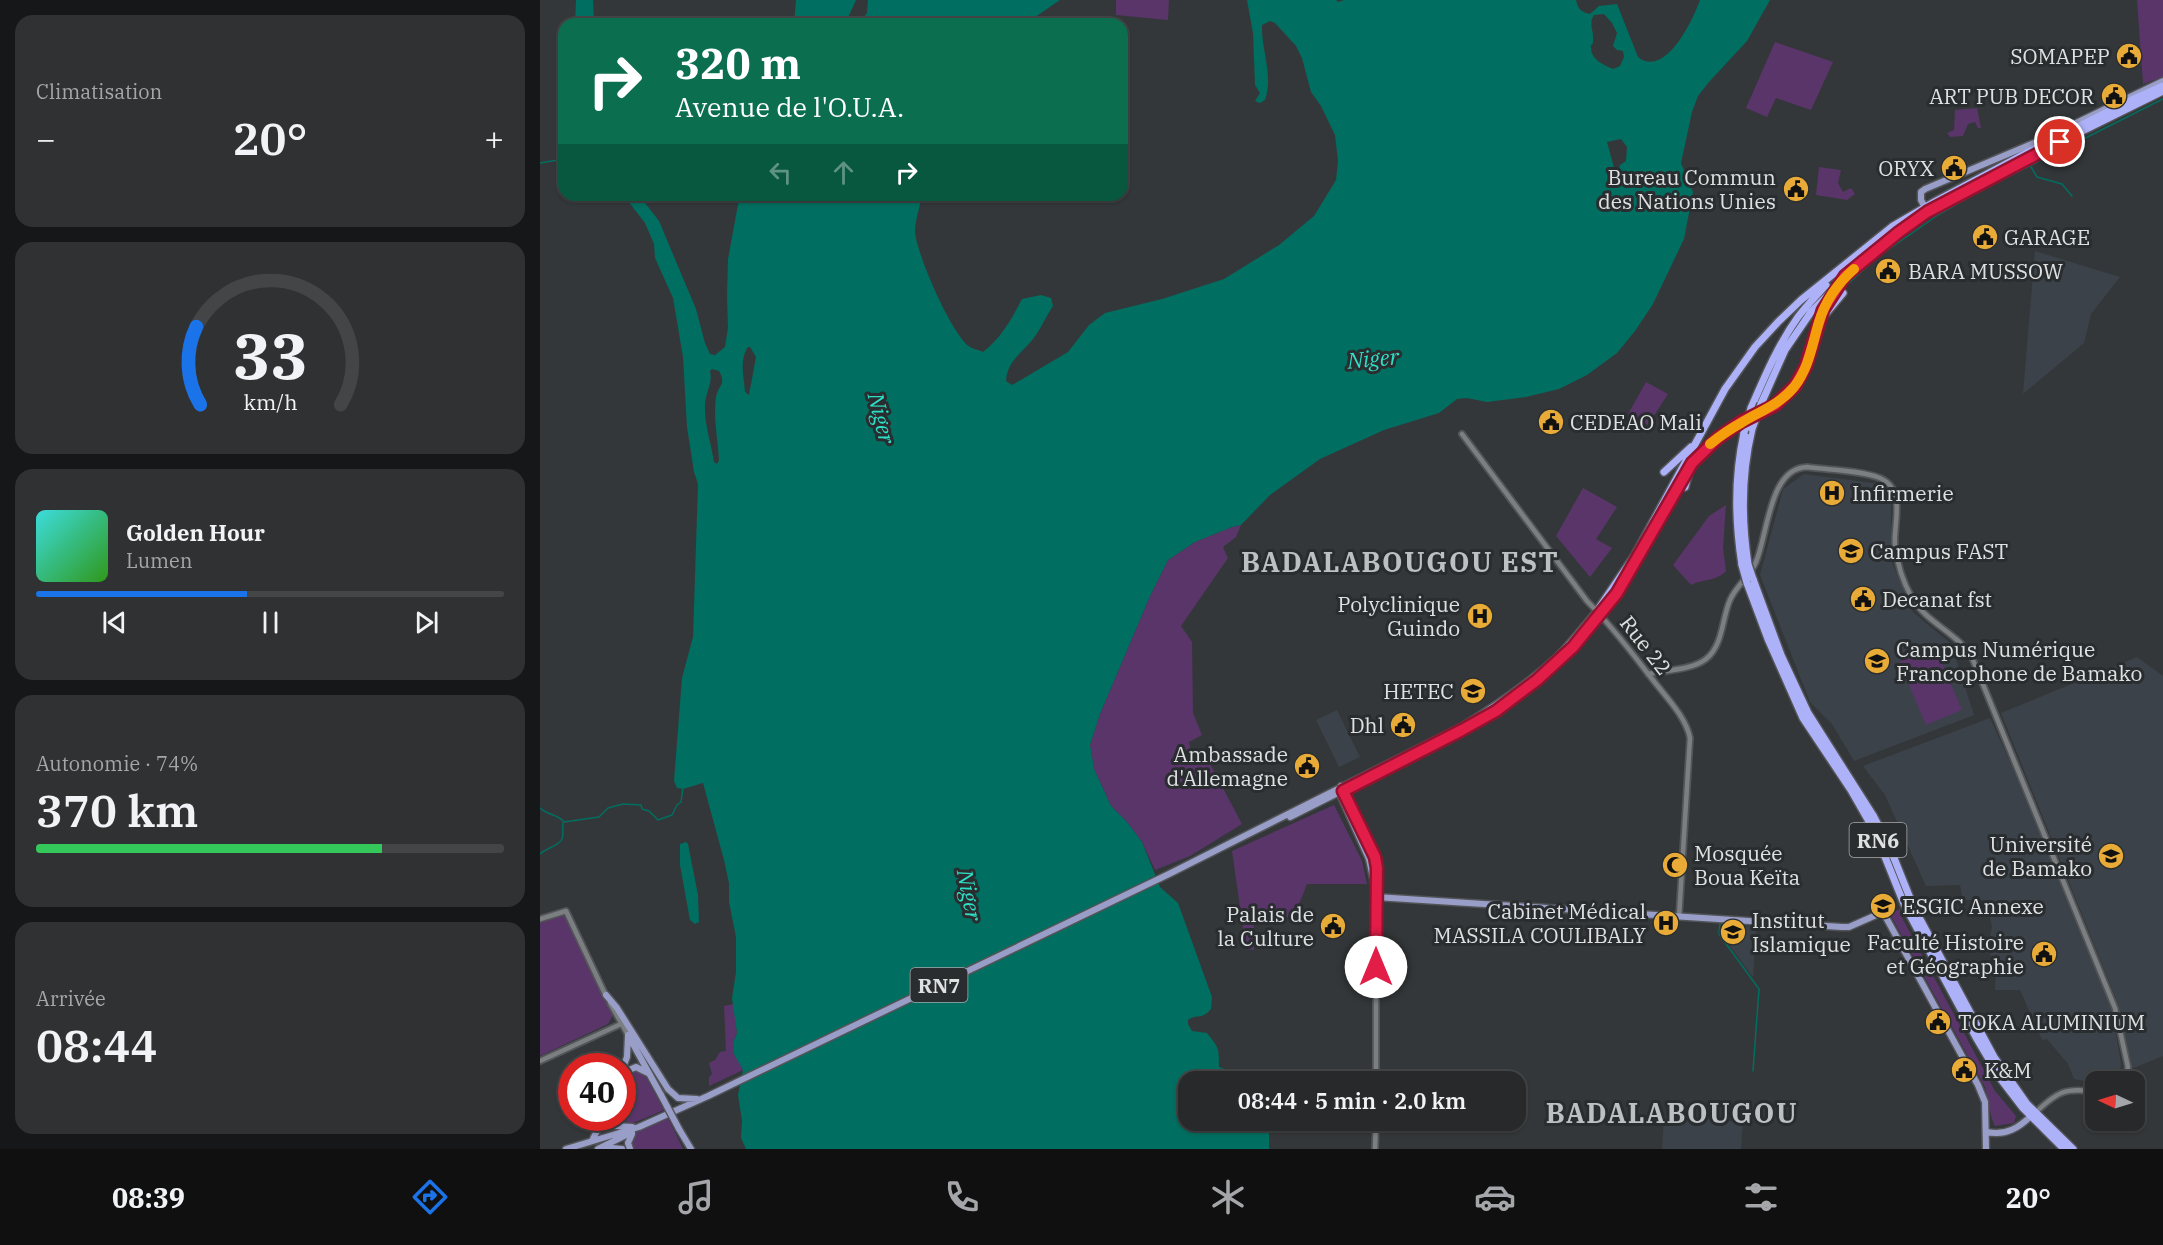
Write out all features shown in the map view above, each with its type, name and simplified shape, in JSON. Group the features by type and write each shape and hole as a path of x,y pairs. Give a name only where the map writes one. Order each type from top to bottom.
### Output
{"highway":[{"path":"1845,276 1926,209 2046,142 2163,86"},
{"path":"1836,273 1893,226 2163,91"},
{"name":"RN6","path":"1836,273 1790,330 1764,376 1751,408 1744,433 1737,480 1737,533 1745,565 1775,656 1803,718 1851,790 1875,832 1904,904 1977,1038 2000,1078 2064,1149"},
{"name":"RN7","path":"1599,613 1635,555 1725,389 1759,342 1801,300 1836,273"},
{"name":"RN6","path":"1745,565 1743,480 1752,429 1775,369 1797,332 1810,312 1845,276"},
{"name":"RN7","path":"1599,613 1631,572 1678,484 1692,463 1718,438 1741,422 1775,405 1795,386 1806,366 1818,324 1827,303 1845,276"},
{"path":"1818,324 1843,293"},
{"path":"1664,472 1695,444"},
{"path":"1684,487 1692,463"},
{"name":"RN6","path":"2033,1115 2073,1149"}],"main road":[{"path":"1926,209 1921,200 1921,192 2041,140 2163,81"},
{"name":"RN7","path":"636,1130 1169,874 1462,730 1496,711 1537,680 1573,647 1599,613"},
{"path":"1340,790 1369,859 1376,895 1842,927 1849,927 1883,912 1978,1085 1985,1102 1986,1149"},
{"path":"606,995 617,1008 668,1089 678,1098 691,1099 706,1096"},
{"path":"627,1053 628,1035"},
{"path":"628,1035 690,1149"},
{"path":"636,1067 649,1074"},
{"path":"1987,1132 1999,1135 2017,1128 2033,1115"},
{"path":"592,1141 597,1131"},
{"path":"566,1149 632,1131"},
{"name":"RN7","path":"600,1148 634,1131"},
{"path":"630,1149 629,1137 635,1131"},
{"path":"600,1148 622,1149"}],"street":[{"name":"Rue 22","path":"1462,434 1587,601 1648,674 1685,724 1690,738 1679,917"},
{"path":"1648,674 1695,664 1711,654 1717,645 1735,591 1755,564 1779,486 1789,473 1800,467 1807,467 1870,475 1885,481 1896,496 1894,537 1897,556 1912,597 1920,610 1954,635 1971,655 2115,1008 2127,1071"},
{"path":"1376,895 1376,1071"},
{"path":"540,919 566,911 628,1035"},
{"path":"540,1061 621,1024"},
{"path":"2033,1115 2048,1099 2061,1092 2073,1089 2085,1091"},
{"path":"1376,1131 1376,1149"}],"shaded area":[{"path":"1116,0 1169,0 1168,20 1116,15"},
{"path":"2137,0 2163,0 2163,77 2143,84"},
{"path":"1775,42 1833,62 1811,110 1776,98 1767,117 1746,108"},
{"path":"1977,108 1981,128 1978,128 1975,122 1968,124 1963,136 1950,137 1947,133 1954,130 1955,110"},
{"path":"1819,167 1841,170 1838,183 1843,192 1851,188 1855,194 1847,200 1816,195"},
{"path":"2035,251 2120,277 2091,314 2084,343 2023,394"},
{"path":"1646,382 1668,394 1648,425 1628,414"},
{"path":"1804,474 1880,484 1891,504 1891,560 1913,612 1951,644 1974,715 1854,761 1832,724 1810,702 1760,575 1783,489"},
{"path":"1583,488 1617,507 1596,539 1612,548 1590,577 1556,536"},
{"path":"1726,505 1723,548 1726,571 1718,577 1691,585 1673,565 1709,516"},
{"path":"1241,525 1236,537 1223,547 1228,558 1181,626 1192,642 1193,713 1202,735 1189,742 1193,763 1207,758 1242,824 1190,856 1155,870 1142,842 1111,806 1094,769 1090,745 1100,714 1150,596 1168,560 1195,542"},
{"path":"1935,647 1962,710 1926,725 1899,662"},
{"name":"Université de Bamako","path":"2137,657 2163,676 2163,1056 2131,1069 2116,999 2001,713"},
{"path":"1337,710 1360,757 1339,767 1316,720"},
{"name":"Université de Bamako","path":"1990,718 2111,1006 2120,1071 2085,1071 2085,1081 2074,1079 2068,1064 2047,1039 2042,1040 2020,990 1995,990 1996,968 1988,949 1992,926 1985,900 1963,900 1960,885 1926,886 1885,795 1863,766"},
{"path":"1334,805 1362,861 1367,884 1307,884 1294,917 1254,917 1254,950 1246,949 1232,851"},
{"path":"1900,909 1900,914 1995,1091 2016,1116 2014,1123 1995,1126 1985,1087 1890,914"},
{"path":"564,912 613,1015 608,1024 540,1056 540,919"},
{"path":"1722,925 1756,927 1753,977 1721,934"},
{"path":"734,1004 737,1033 733,1043 743,1070 709,1086 709,1077 712,1074 709,1063 715,1060 720,1052 726,1051 724,1006"},
{"path":"636,1070 643,1072 664,1110 636,1122"},
{"path":"1664,1116 1743,1122 1741,1149 1662,1149"},
{"path":"668,1118 683,1149 633,1149 632,1140 637,1132"}],"water":[{"path":"576,0 593,0 594,18 575,18"},
{"path":"796,0 856,0 848,18 794,18"},
{"path":"868,0 1060,0 1034,18 863,18 867,13"},
{"name":"Niger","path":"1247,0 1336,0 1338,2 1344,0 1576,0 1580,10 1590,14 1599,6 1617,4 1638,57 1648,62 1658,60 1668,54 1684,33 1700,0 1770,0 1747,41 1698,96 1692,112 1681,163 1693,192 1684,239 1653,304 1617,353 1587,375 1559,389 1526,397 1487,402 1467,398 1457,399 1439,413 1384,430 1320,459 1270,495 1241,525 1195,542 1168,560 1150,596 1100,714 1090,745 1094,769 1111,806 1142,842 1160,887 1178,903 1212,997 1211,1009 1202,1016 1188,1020 1188,1024 1192,1031 1207,1033 1218,1048 1219,1067 1230,1071 1178,1071 1178,1131 1268,1131 1269,1149 746,1149 741,1138 742,1121 738,1095 743,1070 734,1054 733,1043 737,1033 732,998 736,972 736,937 729,902 729,883 703,783 683,789 677,788 674,781 682,678 693,637 698,484 687,427 683,357 673,298 655,258 654,244 645,223 628,201 644,201 659,221 696,309 705,343 710,354 715,355 725,347 728,328 728,259 739,201 921,201 915,231 921,257 945,311 970,347 983,352 990,346 1006,328 1022,299 1041,295 1051,298 1053,306 1039,331 1009,368 1006,381 1012,385 1068,352 1089,325 1105,313 1162,299 1224,279 1279,245 1314,216 1336,180 1338,161 1335,135 1321,106 1311,92 1302,58 1296,46 1275,23 1270,21 1262,25 1268,83 1265,100 1260,103 1255,101 1260,93 1255,85 1253,33","holes":["1604,14 1617,33 1613,46 1623,51 1624,57 1620,66 1613,69 1599,62 1592,53 1591,45 1593,44 1591,21 1594,15","1621,139 1627,147 1626,161 1620,165 1619,171 1615,171 1607,142","750,347 756,357 749,395 745,392 743,363 745,352","712,369 719,371 722,379 715,405 719,460 717,464 714,462 705,411 711,379 710,371"]},
{"path":"686,842 698,895 699,922 695,924 690,920 680,865 680,844"}],"waterway":[{"path":"1839,292 1879,256 1938,215 1980,191 2163,99"},
{"path":"540,163 558,160"},
{"path":"2031,167 2037,177 2062,184 2072,196"},
{"path":"1810,371 1824,322 1831,313"},
{"path":"540,808 564,822 599,817 608,808 623,804 641,805 642,809 649,811 658,820 672,815 681,802 683,787"},
{"path":"540,854 562,839 563,823"},
{"path":"1721,922 1719,934 1759,989 1753,1071"},
{"path":"1732,923 1779,927"}],"slow traffic":[{"path":"1710,444 1741,422 1775,405 1795,386 1810,356 1823,310 1845,276 1854,269"}],"place":[{"name":"SOMAPEP","path":"2129,56"},
{"name":"ART PUB DECOR","path":"2114,96"},
{"name":"ORYX","path":"1954,168"},
{"name":"Bureau Commun des Nations Unies","path":"1796,189"},
{"name":"GARAGE","path":"1985,237"},
{"name":"BARA MUSSOW","path":"1888,271"},
{"name":"CEDEAO Mali","path":"1551,422"},
{"name":"Infirmerie","path":"1832,493"},
{"name":"Campus FAST","path":"1851,551"},
{"name":"Decanat fst","path":"1863,599"},
{"name":"Polyclinique Guindo","path":"1480,616"},
{"name":"Campus Numérique Francophone de Bamako","path":"1877,661"},
{"name":"HETEC","path":"1473,691"},
{"name":"Dhl","path":"1403,725"},
{"name":"Ambassade d'Allemagne","path":"1307,766"},
{"name":"Université de Bamako","path":"2111,856"},
{"name":"Mosquée Boua Keïta","path":"1675,865"},
{"name":"ESGIC Annexe","path":"1883,906"},
{"name":"Cabinet Médical MASSILA COULIBALY","path":"1666,923"},
{"name":"Palais de la Culture","path":"1333,926"},
{"name":"Institut Islamique","path":"1733,932"},
{"name":"Faculté Histoire et Géographie","path":"2044,954"},
{"name":"TOKA ALUMINIUM","path":"1938,1022"},
{"name":"K&M","path":"1964,1070"}],"district":[{"name":"BADALABOUGOU EST","path":"1400,561"},
{"name":"BADALABOUGOU","path":"1672,1112"}],"route":[{"path":"1376,967 1378,884 1375,857 1343,791 1496,711 1537,680 1573,647 1617,593 1692,463 1718,438 1741,422 1775,405 1795,386 1810,356 1823,310 1845,276 1927,212 2060,142"}]}
